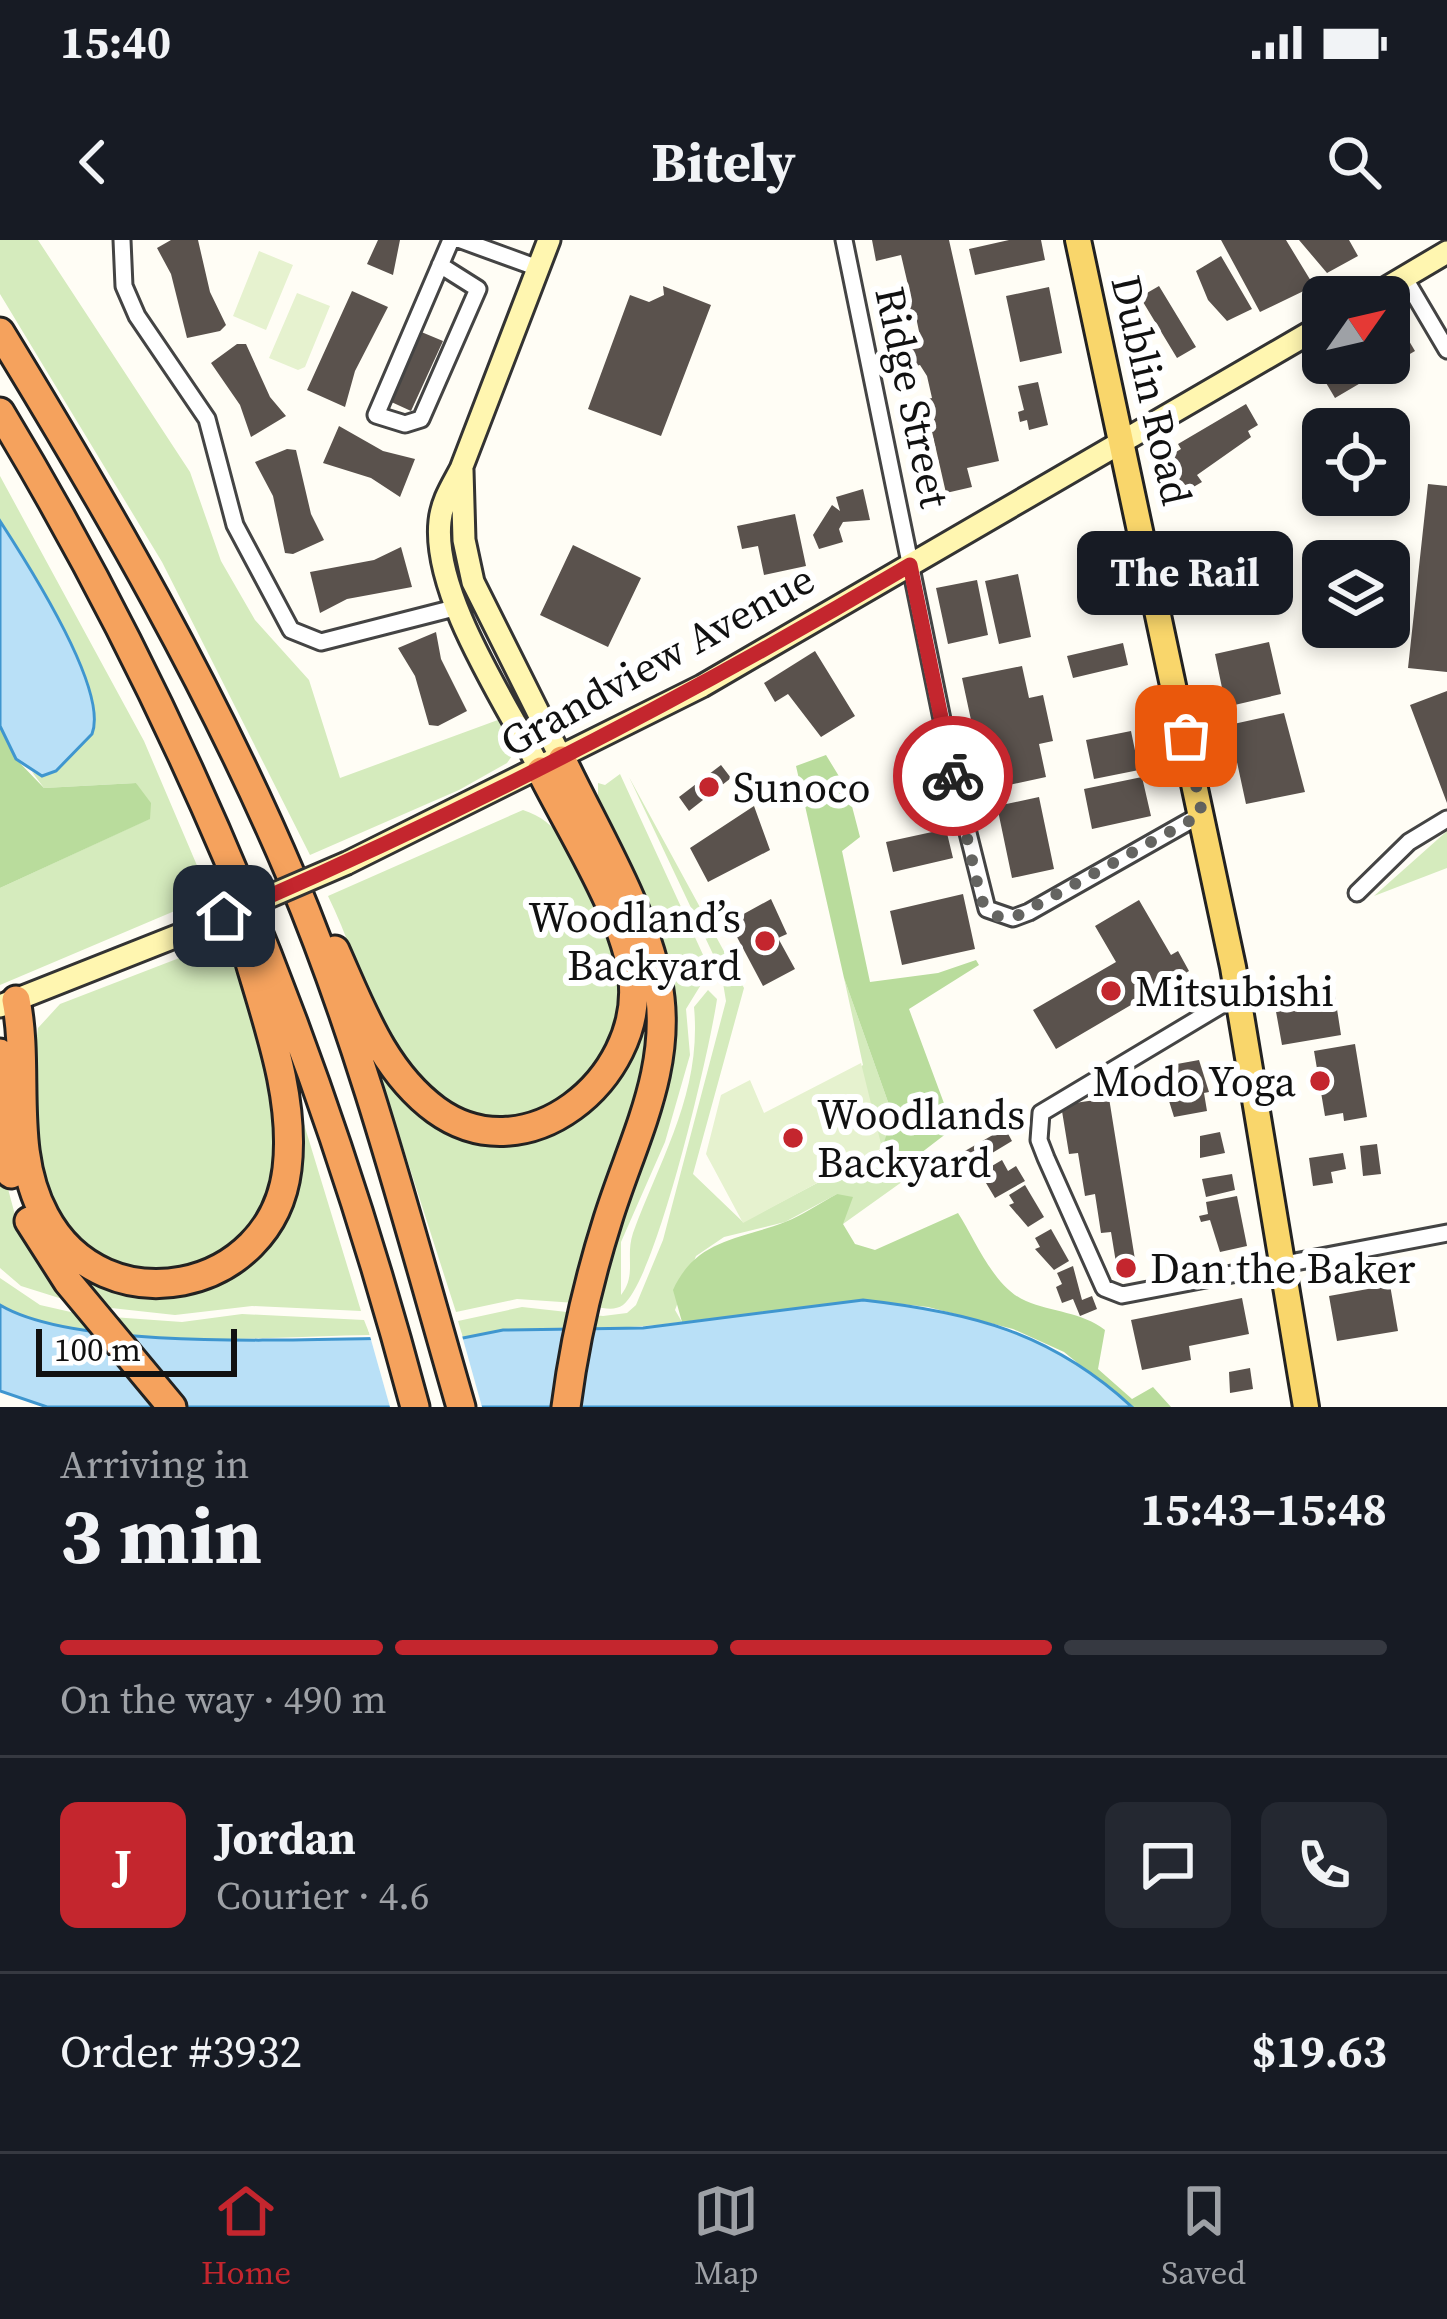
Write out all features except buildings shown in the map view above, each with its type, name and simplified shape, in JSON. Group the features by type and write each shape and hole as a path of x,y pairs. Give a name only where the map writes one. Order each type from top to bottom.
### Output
{"highway":[{"path":"0,332 127,548 390,1064 422,1100 442,1114 485,1128 508,1130 553,1118 593,1092 619,1059 634,995 632,974 608,905 551,765"},
{"path":"0,412 113,614 222,834 320,1092 415,1407"},
{"path":"551,765 641,931 657,977 662,1013 660,1063 589,1289 566,1407"},
{"path":"8,1003 24,1040 24,1147 37,1199 57,1235 88,1264 145,1286 186,1284 236,1259 268,1225 280,1200 287,1135 222,834"},
{"path":"292,878 423,1276 461,1407"},
{"path":"0,1042 8,1003"},
{"path":"0,1053 4,1136 16,1194 68,1282 172,1407"}],"main road":[{"path":"549,240 461,469 442,505 439,544 458,607 551,765"},
{"name":"Dublin Road","path":"1078,240 1238,995 1306,1407"},
{"path":"1406,276 1447,252"},
{"name":"Grandview Avenue","path":"8,1003 346,863 551,765 910,565 1302,337"},
{"path":"461,469 464,540 473,582 551,765"}],"street":[{"path":"122,240 119,253 130,301 207,419 235,525 291,630 321,642 458,607"},
{"path":"440,265 478,289 421,419 388,421 376,415 440,265 451,240"},
{"path":"461,240 538,268"},
{"name":"Ridge Street","path":"844,240 981,900 995,916 1013,918 1029,912 1202,814"},
{"path":"1410,287 1447,350"},
{"path":"1357,893 1409,842 1447,819"},
{"path":"1238,995 1040,1113 1046,1158 1109,1292 1121,1295 1445,1235"}],"green space":[{"path":"0,240 38,240 190,472 221,561 255,620 309,680 340,778 506,717 514,750 504,753 512,756 507,763 459,790 310,855 162,562 0,294"},
{"path":"259,251 293,265 266,330 233,316"},
{"path":"297,293 330,306 305,367 298,370 269,358"},
{"path":"0,476 144,741 210,896 0,985 0,888 149,819 136,783 44,788 32,772 42,776 56,612 0,521"},
{"path":"0,726 16,759 44,788 136,783 151,803 150,819 0,888"},
{"path":"826,755 848,791 860,837 842,851 870,982 938,973 976,960 979,965 909,1009 948,1114 947,1133 917,1156 882,1148 893,1116 844,978 796,766"},
{"path":"620,774 710,970 686,1009 690,1055 665,1142 621,1242 621,1295 628,1280 633,1233 686,1096 695,1038 694,1007 708,990 717,999 693,1111 651,1253 623,1305 609,1309 595,1307 600,1282 666,1101 678,1022 661,939 598,804 598,783 605,785"},
{"path":"629,777 744,988 693,1174 743,1222 882,1149 859,1068 863,1065 844,978 893,1116 886,1139 894,1153 917,1156 913,1174 843,1224 837,1194 785,1222 724,1237 696,1256 675,1310 682,1322 463,1338 458,1321 522,1307 603,1316 627,1313 636,1305 663,1240 726,1001 721,971"},
{"path":"523,810 554,829 573,859 615,950 624,1004 608,1055 587,1082 560,1102 529,1114 497,1117 465,1112 435,1097 409,1071 374,1008 328,896"},
{"path":"1447,831 1447,868 1374,896"},
{"path":"226,940 258,1034 274,1101 277,1166 271,1197 255,1228 232,1250 203,1265 171,1271 138,1269 107,1259 79,1242 49,1198 36,1124 38,1028 60,1004"},
{"path":"644,974 644,1058 637,1099 576,1303 517,1299 456,1312 379,1072 384,1068 452,1127 579,1113"},
{"name":"Woodlands Backyard","path":"861,1063 882,1148 743,1223 706,1154 721,1095 750,1080 764,1113"},
{"path":"293,1088 361,1311 252,1306 175,1315 102,1307 45,1229 109,1283 254,1255"},
{"path":"0,1159 15,1215 72,1302 21,1286 0,1268"},
{"path":"837,1194 853,1197 843,1224 855,1244 875,1250 958,1213 1004,1286 1026,1301 1087,1319 1105,1330 1098,1369 1132,1399 1153,1387 1171,1407 1132,1407 1064,1352 1013,1329 928,1307 863,1300 682,1322 673,1290 694,1260 720,1244 792,1219"},
{"path":"0,1278 40,1305 84,1315 182,1322 242,1314 364,1320 370,1335 179,1339 78,1330 35,1320 0,1305"}],"water":[{"path":"0,521 62,626 94,714 92,734 56,771 42,776 16,759 0,726"},
{"path":"863,1300 974,1319 1040,1343 1102,1381 1132,1407 47,1407 0,1391 0,1305 40,1321 94,1332 291,1340 463,1338 503,1330 643,1328"}],"pier":[{"path":"368,1329 461,1332 482,1407 390,1407"}],"way so far":[{"path":"953,776 981,900 995,916 1013,918 1202,814 1186,736"}],"place":[{"name":"The Rail","path":"1186,736"},
{"name":"Sunoco","path":"709,787"},
{"name":"Woodland’s Backyard","path":"765,941"},
{"name":"Mitsubishi","path":"1111,991"},
{"name":"Modo Yoga","path":"1320,1081"},
{"name":"Woodlands Backyard","path":"793,1138"},
{"name":"Dan the Baker","path":"1126,1268"}],"route":[{"path":"224,916 541,771 702,686 910,565 953,776"}]}
